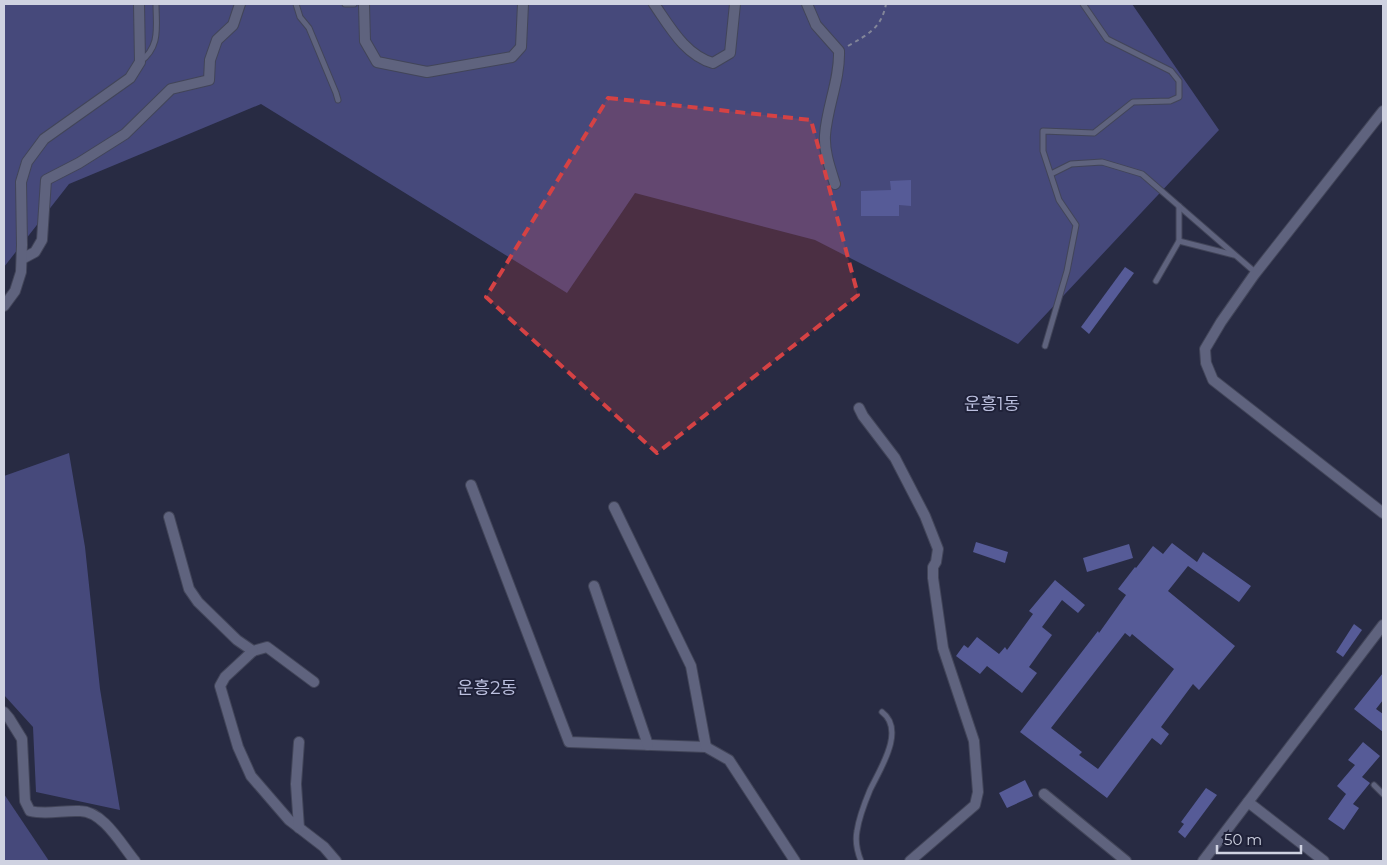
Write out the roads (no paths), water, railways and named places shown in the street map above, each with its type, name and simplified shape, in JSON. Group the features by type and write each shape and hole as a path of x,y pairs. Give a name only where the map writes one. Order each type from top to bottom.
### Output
{"street":[{"path":"4,306 15,291 21,272 21,182 27,162 44,139 130,78 140,62 139,4"},
{"path":"22,259 34,252 42,240 46,180 79,163 125,134 171,89 209,80 210,60 217,40 233,26 240,4"},
{"path":"364,4 365,41 377,62 428,72 512,57 521,47 523,4"},
{"path":"654,4 680,40 703,60 713,63 730,53 735,4"},
{"path":"808,4 816,26 839,51 838,71 826,133 827,157 835,184"},
{"path":"1383,111 1256,273 1221,322 1205,349 1206,363 1213,380 1383,512"},
{"path":"859,408 896,458 925,516 938,549 932,573 943,648 976,753 978,792 975,805 910,861"},
{"path":"471,485 568,742 706,747 729,760 795,861"},
{"path":"614,507 691,666 706,747"},
{"path":"169,517 189,589 198,602 237,640 253,652"},
{"path":"594,586 648,745"},
{"path":"1204,861 1383,625"},
{"path":"314,682 267,647 253,652 225,677 220,686 238,747 251,776 289,820 324,847 336,861"},
{"path":"4,712 22,739 25,802 30,812 42,814 80,810 93,813 103,820 135,861"},
{"path":"299,742 296,784 299,828"},
{"path":"1044,794 1126,861"},
{"path":"1248,802 1324,861"}],"lane":[{"path":"140,62 149,56 156,42 156,4"},
{"path":"296,4 300,17 309,28 338,100"},
{"path":"345,4 354,4"},
{"path":"1045,346 1067,271 1076,225 1059,200 1043,151 1043,131 1094,132 1133,102 1170,101 1179,97 1179,81 1171,71 1107,39 1084,4"},
{"path":"1051,174 1071,164 1102,162 1142,174 1256,273"},
{"path":"1156,281 1179,241 1179,206"},
{"path":"1179,241 1236,256"},
{"path":"861,861 856,840 859,821 891,739 888,716 882,712"},
{"path":"1374,785 1383,794"}],"district":[{"name":"운흥1동","path":"992,404"},
{"name":"운흥2동","path":"487,688"}]}
